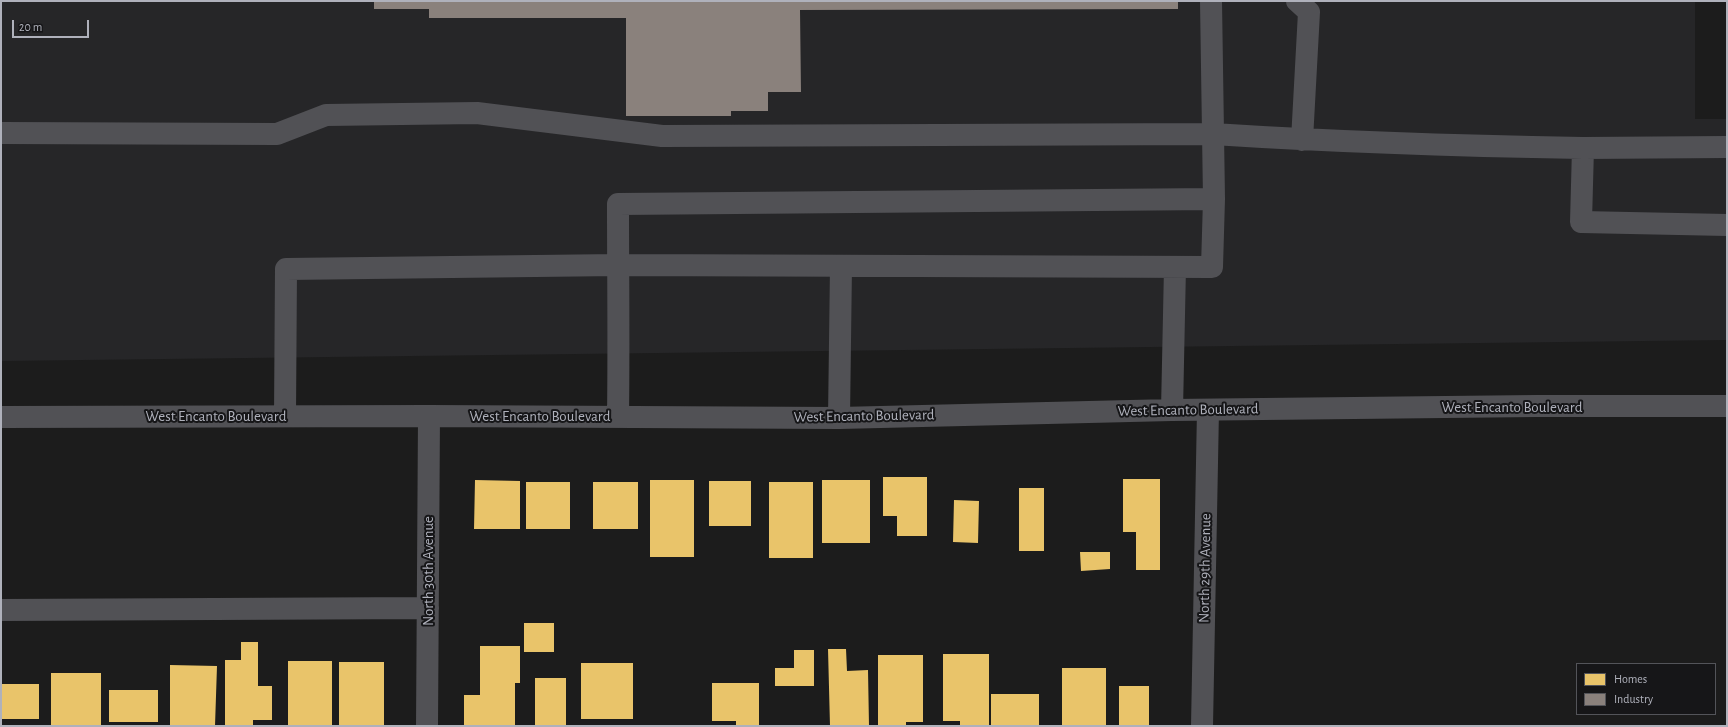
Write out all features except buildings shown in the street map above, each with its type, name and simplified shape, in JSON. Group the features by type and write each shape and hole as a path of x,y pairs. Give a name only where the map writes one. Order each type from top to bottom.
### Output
{"street":[{"path":"285,416 286,269 618,265 1212,267 1214,199 1211,1"},
{"path":"1297,1 1309,12 1302,140"},
{"path":"1,133 277,134 326,115 477,113 662,136 1213,134 1302,140 1471,146 1583,148 1727,147"},
{"path":"1583,148 1581,222 1727,225"},
{"path":"618,416 618,204 1214,199"},
{"path":"839,418 840,266"},
{"path":"1172,410 1175,267"},
{"name":"West Encanto Boulevard","path":"1,417 618,416 839,418 1172,410 1536,406 1727,406"},
{"name":"North 29th Avenue","path":"1202,726 1208,410"},
{"name":"North 30th Avenue","path":"427,726 429,416"},
{"path":"1,610 428,608"}],"shaded area":[{"path":"1,1 1695,1 1695,119 1727,119 1727,340 1,361"}]}
